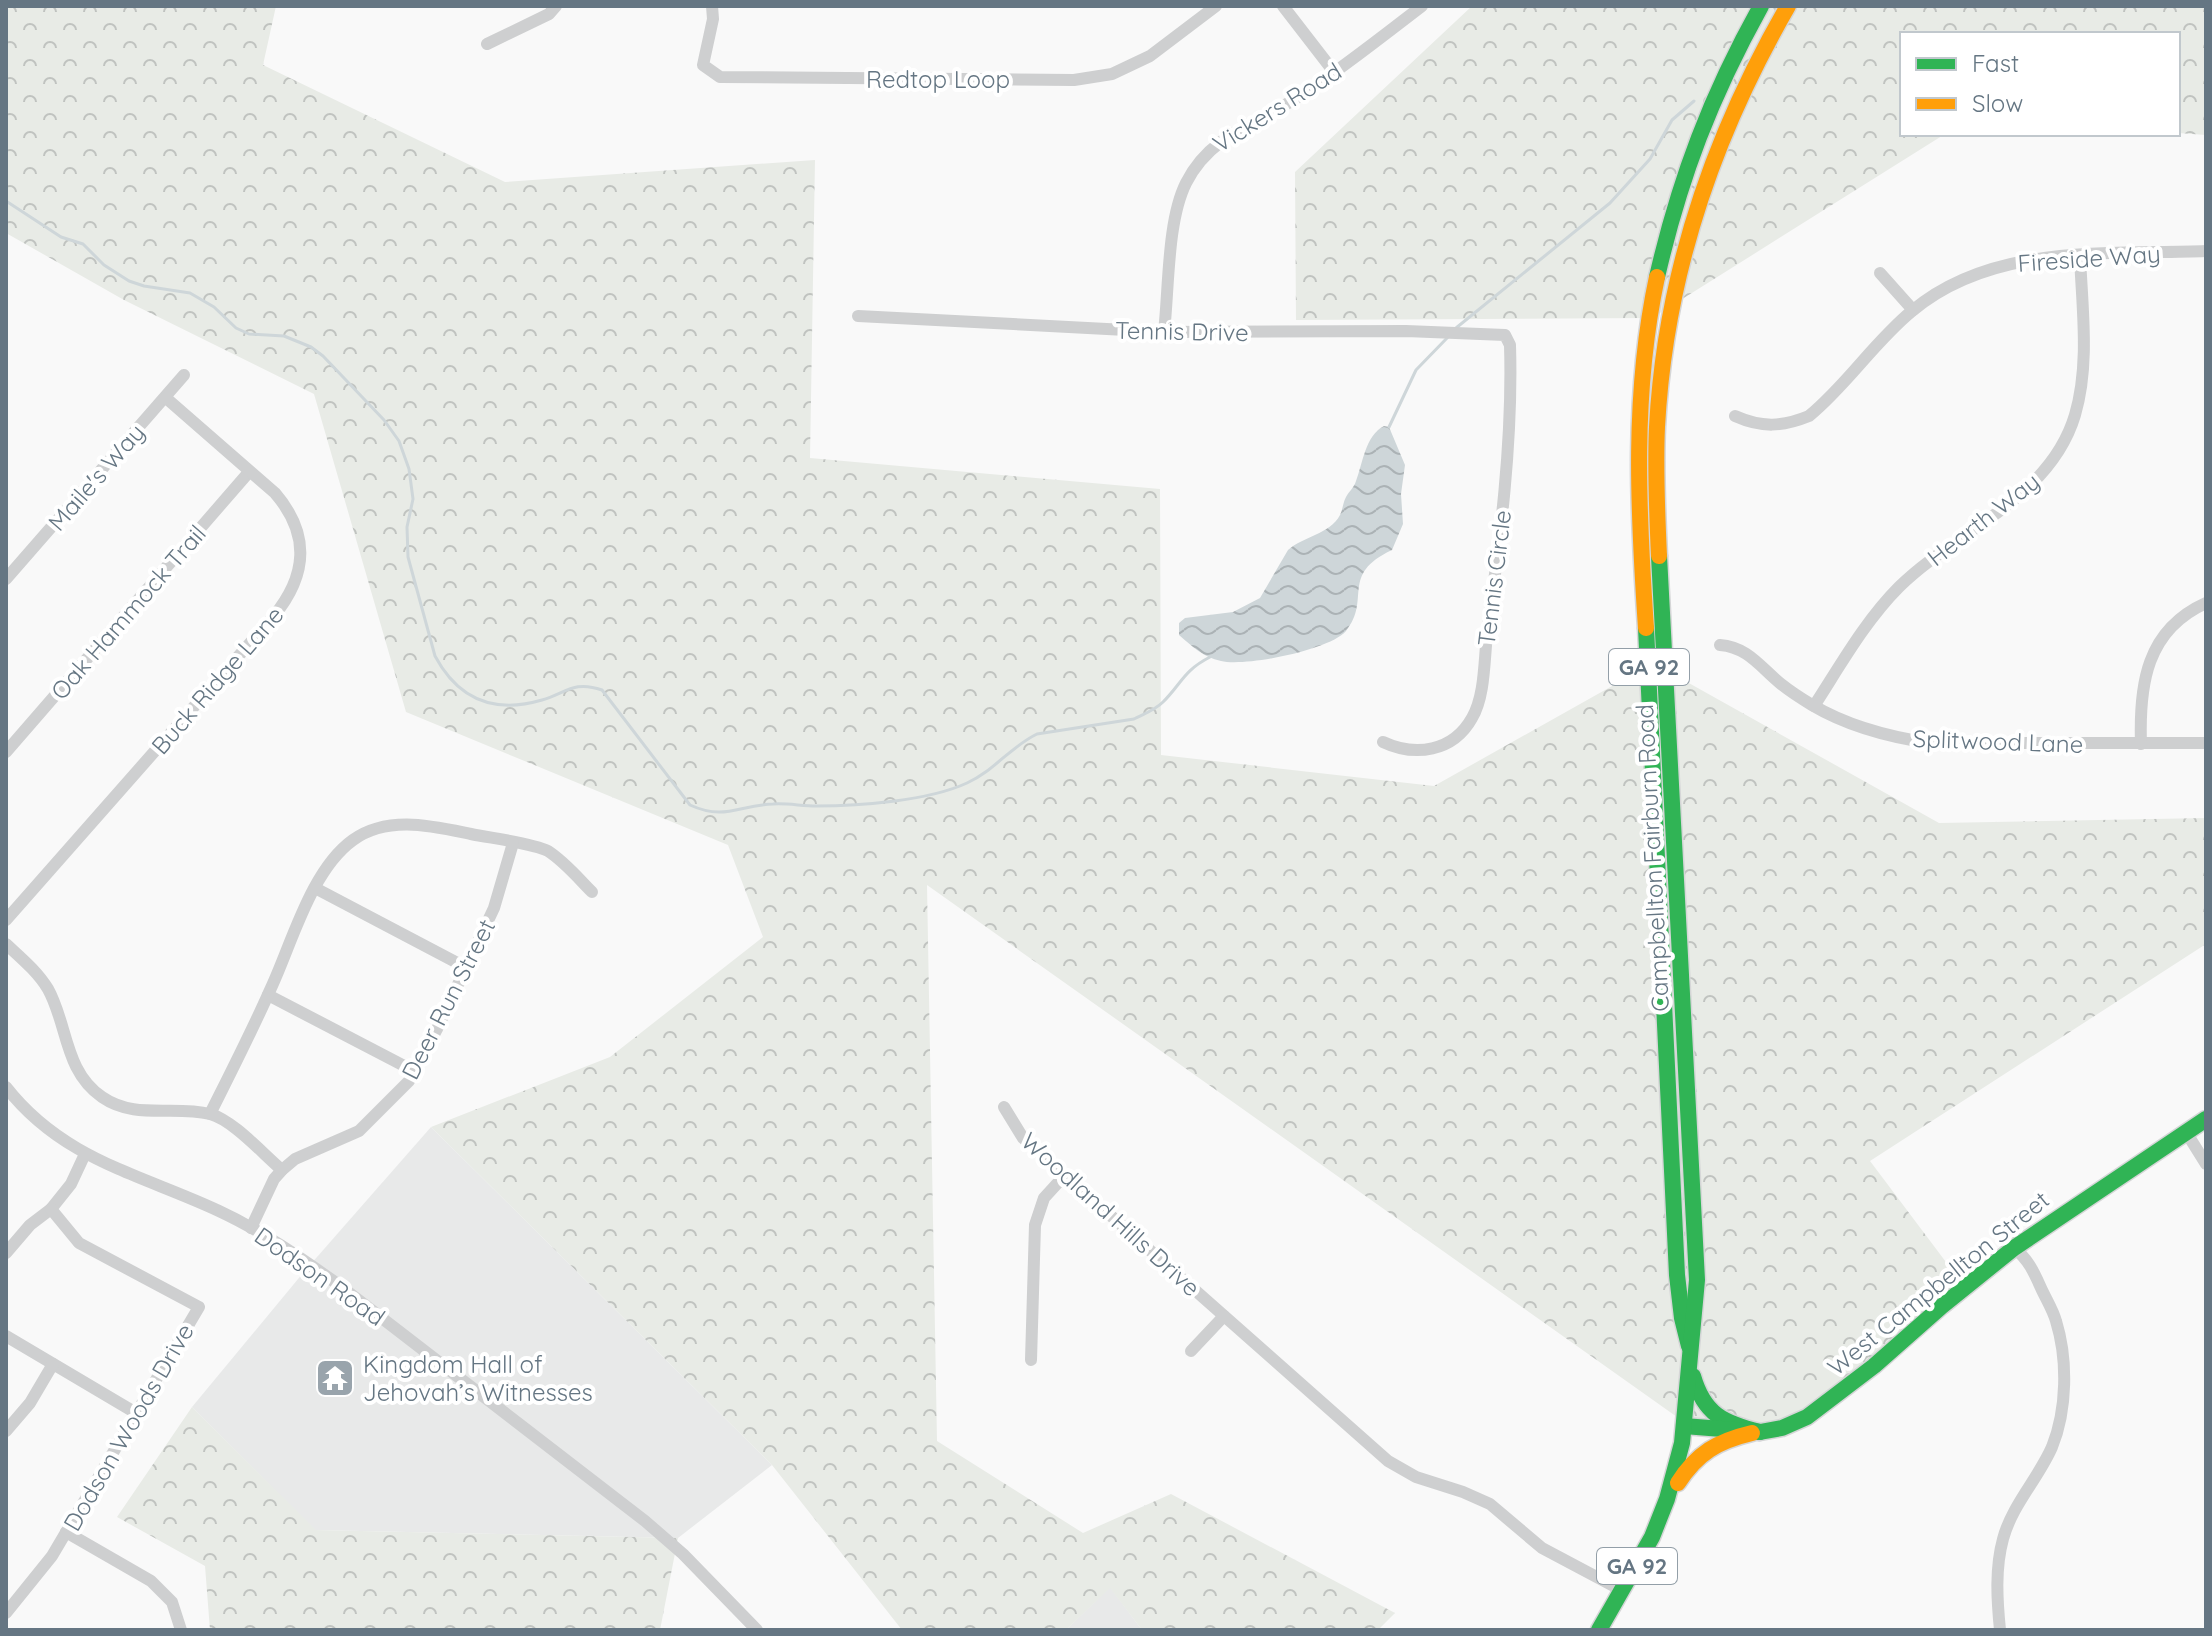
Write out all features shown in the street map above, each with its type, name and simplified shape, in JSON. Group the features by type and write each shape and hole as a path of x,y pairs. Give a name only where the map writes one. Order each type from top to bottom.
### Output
{"main road":[{"name":"Campbellton Fairburn Road","path":"1690,1349 1681,1324 1673,1206 1660,879 1638,492 1639,420 1650,313 1677,191 1705,113 1761,6"},
{"name":"Campbellton Fairburn Road","path":"1599,1630 1652,1537 1667,1499 1684,1426 1697,1280 1658,527 1658,409 1672,301 1699,199 1735,105 1788,6"},
{"name":"West Campbellton Street","path":"1684,1426 1760,1432 1782,1428 1807,1417 1874,1366 2014,1248 2206,1119"},
{"path":"1690,1349 1697,1392 1705,1406 1727,1423 1760,1432"},
{"path":"1667,1499 1700,1452 1719,1441 1760,1432"}],"street":[{"path":"487,44 549,14 556,6"},
{"name":"Redtop Loop","path":"712,6 713,19 703,65 720,77 1059,80 1112,74 1150,56 1216,6"},
{"path":"1283,6 1334,72"},
{"name":"Vickers Road","path":"1164,332 1176,211 1197,164 1222,139 1292,101 1422,6"},
{"name":"Fireside Way","path":"1735,416 1761,425 1790,424 1809,416 1913,310 1950,284 1991,268 2030,259 2206,251"},
{"name":"Hearth Way","path":"1814,706 1870,621 1897,588 1924,564 2025,491 2060,450 2075,416 2082,383 2080,256"},
{"path":"1880,273 1913,310"},
{"name":"Tennis Drive","path":"858,316 1164,332 1406,331 1505,335"},
{"name":"Tennis Circle","path":"1383,742 1410,751 1439,747 1464,730 1478,705 1511,421 1510,345 1505,335"},
{"name":"Maile's Way","path":"6,579 184,375"},
{"name":"Buck Ridge Lane","path":"6,920 289,598 297,581 300,562 296,528 286,506 166,398"},
{"name":"Oak Hammock Trail","path":"6,752 249,472"},
{"path":"2141,744 2140,702 2144,675 2157,646 2177,622 2206,603"},
{"name":"Splitwood Lane","path":"1720,645 1733,646 1746,652 1781,684 1814,706 1851,725 1892,737 1930,743 2206,743"},
{"path":"210,1114 268,995 315,888 335,858 354,840 390,826 429,825 545,849 592,892"},
{"name":"Deer Run Street","path":"251,1228 274,1179 282,1170 295,1159 359,1131 398,1093 414,1071 494,908 513,843"},
{"path":"315,888 467,968"},
{"path":"6,944 38,975 49,991 70,1056 82,1079 101,1096 118,1106 137,1111 210,1114 226,1121 282,1170"},
{"path":"268,995 414,1071"},
{"name":"Dodson Road","path":"6,1087 49,1132 85,1154 179,1193 251,1228 339,1285 645,1521 683,1554 757,1630"},
{"name":"Woodland Hills Drive","path":"1004,1107 1023,1138 1388,1461 1416,1477 1490,1504 1542,1548 1623,1591"},
{"path":"2186,1132 2206,1164"},
{"path":"6,1253 30,1225 51,1209 71,1184 85,1154"},
{"path":"1031,1360 1035,1225 1044,1198 1065,1175"},
{"name":"Dodson Woods Drive","path":"6,1613 52,1556 199,1307 79,1243 51,1209"},
{"path":"2000,1630 1998,1560 2003,1538 2010,1519 2053,1446 2064,1391 2062,1345 2056,1319 2030,1264 2014,1248"},
{"path":"1191,1351 1224,1316"},
{"path":"6,1336 136,1413"},
{"path":"6,1431 30,1403 53,1364"},
{"path":"66,1532 151,1581 172,1602 181,1630"}],"shaded area":[{"path":"431,1127 772,1465 678,1538 315,1530 192,1407 303,1273"},
{"path":"1110,1587 1142,1630 1066,1630"}],"green space":[{"path":"6,6 276,6 263,65 505,182 815,160 810,458 1160,489 1161,755 1434,786 1653,663 1939,823 2206,818 2206,944 1870,1161 1967,1290 1794,1417 1750,1428 1677,1417 927,885 937,1441 1083,1533 1171,1494 1395,1613 1378,1630 1142,1630 1110,1588 1066,1630 902,1630 772,1465 431,1127 610,1057 763,937 728,845 406,712 314,394 124,300 6,233"},
{"path":"1472,6 2206,6 2206,135 2180,133 2180,32 1900,32 1900,136 1942,136 1652,318 1296,320 1295,172"},
{"path":"192,1407 316,1530 678,1538 660,1630 210,1630 205,1566 117,1517"}],"water":[{"path":"1384,426 1389,427 1405,465 1401,494 1403,524 1392,550 1376,559 1361,578 1357,608 1346,631 1323,645 1248,662 1221,661 1209,657 1179,635 1179,623 1185,618 1233,612 1260,598 1288,550 1330,527 1341,513 1355,483 1369,443"}],"waterway":[{"path":"1456,328 1610,203 1650,159 1672,120 1694,101"},
{"path":"6,201 61,237 83,244 104,265 129,281 190,293 214,307 236,328 249,334 284,336 311,347 323,356 384,420 399,441 409,469 413,499 407,527 408,557 435,656 444,671 466,693 493,704 525,704 584,686 602,690 690,805 702,810 723,812 773,804 852,805 913,798 951,789 977,778 1037,734 1134,719 1149,712 1163,702 1194,667 1210,657"},
{"path":"1389,427 1416,370 1448,337"}],"traffic: fast":[{"path":"1657,277 1676,205 1699,138 1727,72 1761,6"},
{"path":"1599,1630 1652,1537 1667,1499 1682,1443 1697,1280 1659,556"},
{"path":"1646,628 1677,1275 1689,1346"},
{"path":"1684,1426 1760,1432 1782,1428 1807,1417 1874,1366 2014,1248 2206,1119"},
{"path":"1693,1376 1703,1400 1717,1415 1735,1425 1760,1432"}],"traffic: slow":[{"path":"1659,556 1657,427 1670,316 1682,262 1697,209 1737,105 1788,6"},
{"path":"1646,628 1639,496 1640,408 1657,277"},
{"path":"1678,1483 1709,1450 1752,1433"}],"place":[{"name":"Kingdom Hall of Jehovah’s Witnesses","path":"335,1378"}]}
